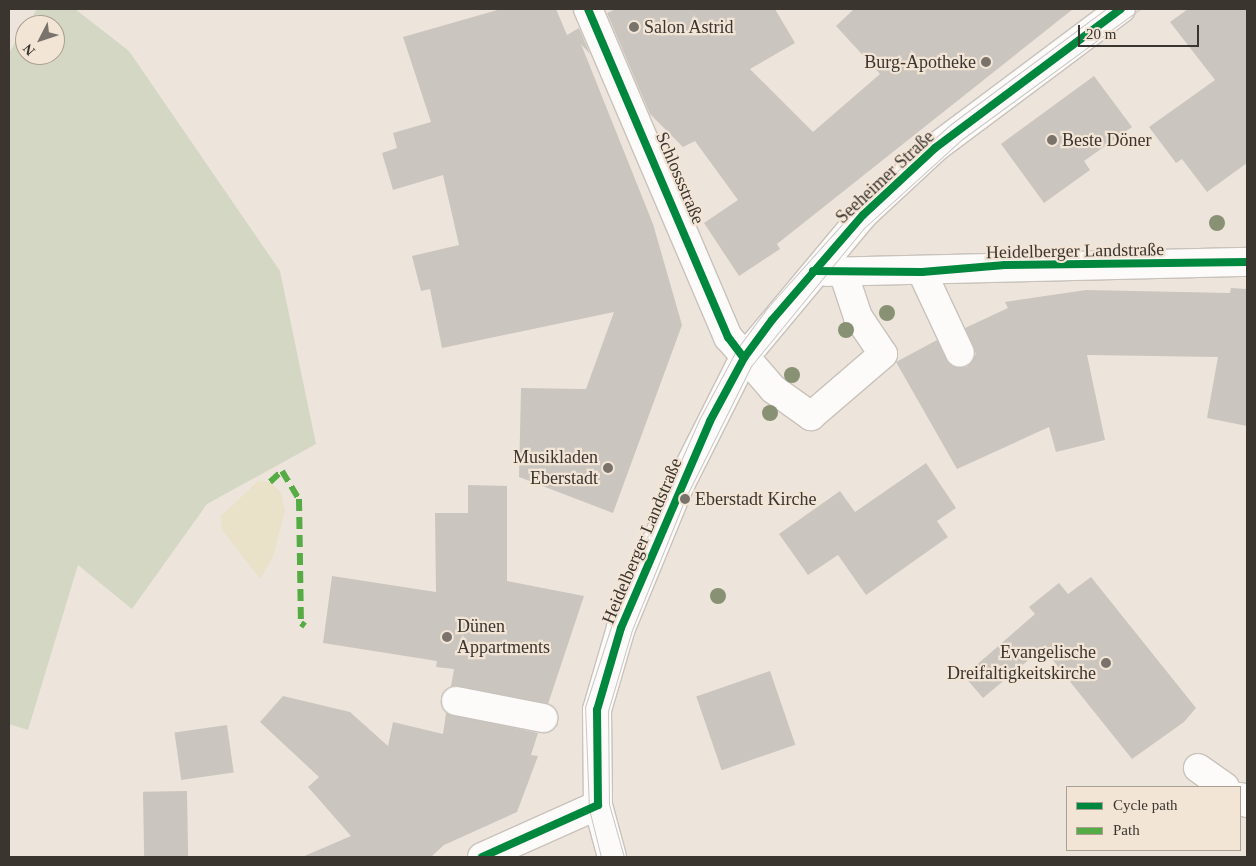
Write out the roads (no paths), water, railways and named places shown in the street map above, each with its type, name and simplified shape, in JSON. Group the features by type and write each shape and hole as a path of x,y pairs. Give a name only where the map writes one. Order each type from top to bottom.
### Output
{"street":[{"name":"Schlossstraße","path":"588,9 728,336 744,358 773,389 810,416 883,354 858,317 843,272"},
{"name":"Seeheimer Straße","path":"744,358 813,271 863,214 935,148 1121,9"},
{"name":"Heidelberger Landstraße","path":"813,271 922,272 1005,266 1247,262"},
{"path":"922,272 960,353"},
{"name":"Heidelberger Landstraße","path":"612,857 598,805 597,710 621,628 680,485 744,358"},
{"path":"456,701 543,718"},
{"path":"1198,768 1225,786"},
{"path":"482,857 598,805"}],"tram line":[{"path":"601,857 589,809 585,707 621,596 700,418 737,349 768,307 860,204 951,124 1106,9"},
{"path":"624,857 609,804 608,711 632,630 685,499 751,366 864,228 961,140 1140,9"}],"place":[{"name":"Salon Astrid","path":"634,27"},
{"name":"Burg-Apotheke","path":"986,62"},
{"name":"Beste Döner","path":"1052,140"},
{"name":"Musikladen Eberstadt","path":"608,468"},
{"name":"Eberstadt Kirche","path":"685,499"},
{"name":"Dünen Appartments","path":"447,637"},
{"name":"Evangelische Dreifaltigkeitskirche","path":"1106,663"}]}
